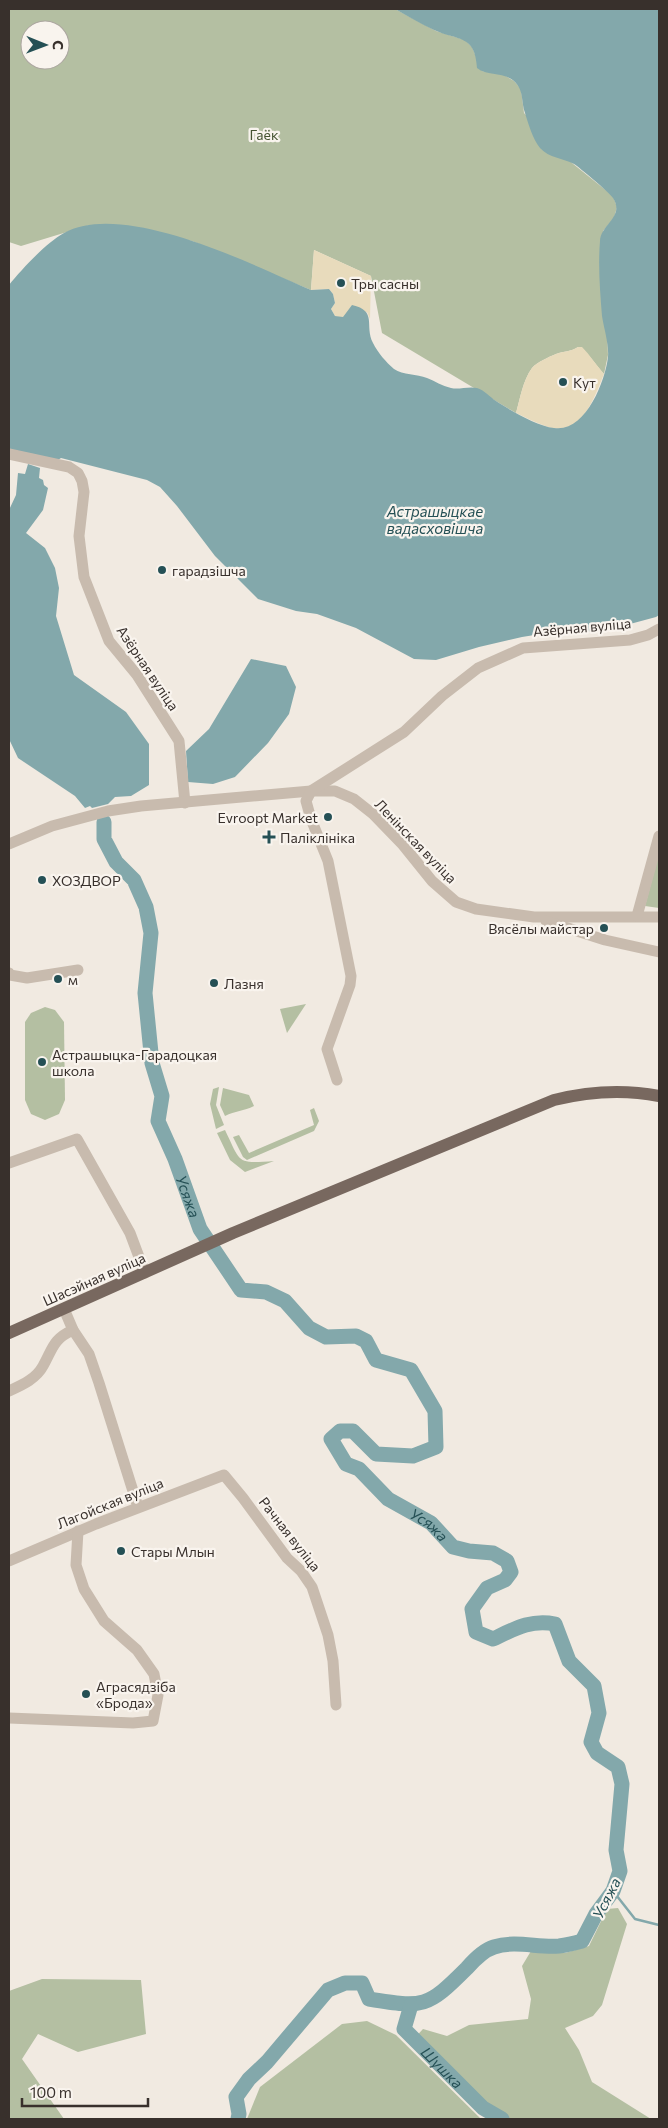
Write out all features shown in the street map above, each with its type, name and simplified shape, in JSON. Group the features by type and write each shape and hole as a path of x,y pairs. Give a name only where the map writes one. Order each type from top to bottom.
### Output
{"main road":[{"name":"Шасэйная вуліца","path":"9,1333 233,1234 554,1100 577,1094 614,1090 659,1096"}],"street":[{"name":"Азёрная вуліца","path":"9,454 69,467 78,473 84,492 79,536 84,577 109,641 137,675 179,741 185,803"},
{"name":"Азёрная вуліца","path":"311,790 404,732 442,696 478,668 522,648 630,640 648,635 659,629"},
{"name":"Ленінская вуліца","path":"9,844 52,826 108,811 311,790 335,791 354,799 373,814 403,845 432,881 456,902 476,909 534,917 659,917"},
{"path":"311,790 306,801 311,819 328,861 351,976 350,985 327,1049 337,1080"},
{"path":"637,916 659,836"},
{"path":"534,917 605,940 659,952"},
{"path":"9,973 10,975 27,978 78,970"},
{"path":"9,1163 77,1138 130,1233 145,1273"},
{"path":"64,1309 73,1330 89,1354 138,1508"},
{"path":"9,1391 32,1380 43,1366 54,1343 63,1334 73,1330"},
{"name":"Лагойская вуліца","path":"9,1561 78,1531 224,1475"},
{"name":"Рачная вуліца","path":"224,1475 312,1587 332,1652 336,1705"},
{"path":"9,1718 133,1723 153,1721 158,1695 154,1674 137,1650 104,1621 84,1590 76,1565 78,1531"}],"green space":[{"name":"Гаёк","path":"9,9 395,9 436,31 465,40 472,47 482,71 504,75 514,81 521,89 524,113 572,163 613,196 617,207 614,218 603,231 608,355 604,374 589,356 578,347 556,354 532,368 526,378 516,413 382,333 371,276 314,250 311,290 192,241 90,225 21,246 9,242"},
{"path":"659,853 659,908 645,906"},
{"path":"306,1004 287,1033 280,1009"},
{"path":"45,1007 55,1010 64,1022 65,1100 59,1114 45,1120 31,1114 25,1100 25,1022 31,1013"},
{"path":"219,1087 216,1105 224,1125 216,1129 210,1104 213,1089"},
{"path":"223,1088 249,1095 254,1106 225,1116 220,1105"},
{"path":"314,1108 319,1121 314,1131 247,1160 243,1157 233,1137 239,1135 249,1153 314,1125 310,1110"},
{"path":"225,1130 241,1159 253,1162 274,1161 245,1172 230,1160 217,1133"},
{"path":"618,1908 627,1924 602,2005 593,2016 565,2028 579,2050 592,2082 651,2119 488,2119 410,2043 423,2029 447,2036 469,2025 528,2019 531,1999 522,1966 531,1951 565,1953 589,1946 607,1909"},
{"path":"42,1979 141,1980 146,2034 78,2052 38,2034 22,2059 64,2119 9,2119 9,1991"},
{"path":"367,2021 396,2035 481,2119 247,2119 260,2087 342,2024"}],"sand":[{"name":"Тры сасны","path":"314,250 371,276 370,319 367,312 342,318 335,316 331,309 335,303 333,294 329,289 311,290"},
{"name":"Кут","path":"582,347 588,353 604,374 592,402 580,420 563,429 552,428 516,413 524,384 532,368 550,357"}],"water":[{"name":"Астрашыцкае вадасховішча","path":"395,9 659,9 659,615 656,617 576,634 547,633 522,637 436,660 414,659 356,628 317,614 296,611 258,599 215,556 160,487 147,480 61,458 58,460 9,449 9,285 57,237 89,225 120,224 153,230 223,252 311,290 329,289 333,294 335,303 331,309 335,316 343,317 352,305 365,311 368,315 371,336 375,347 385,360 398,371 430,379 451,388 477,388 516,413 547,427 565,427 575,423 584,414 598,392 608,357 601,307 599,250 601,235 616,210 613,198 574,164 552,156 540,148 531,131 521,93 515,82 506,76 481,71 477,68 473,49 464,40 434,30"},
{"path":"28,464 40,468 39,478 43,480 44,485 48,488 43,510 26,533 45,548 55,568 59,588 56,616 74,675 126,712 149,744 149,785 131,796 115,797 108,804 92,808 90,806 85,808 75,796 18,758 9,739 9,510 16,495 18,473 25,474"},
{"path":"251,659 286,666 296,687 289,714 268,743 235,777 213,784 188,782 186,751 209,729"}],"waterway":[{"name":"Усяжа","path":"104,822 104,839 116,862 134,880 146,907 151,933 145,993 152,1063 162,1096 158,1121 175,1159 200,1229 241,1290 266,1292 285,1301 309,1328 326,1337 356,1336 366,1341 376,1360 411,1370 435,1411 436,1447 413,1456 376,1454 353,1431 340,1431 331,1439 346,1464 359,1469 388,1499 431,1523 453,1547 469,1551 493,1553 507,1561 511,1572 505,1580 487,1588 472,1609 476,1632 493,1639 530,1624 555,1624 569,1661 594,1686 599,1713 591,1742 597,1753 618,1767 622,1784 616,1850 620,1871 613,1891 596,1914 582,1941 559,1946 510,1944 490,1948 443,1991 433,1998 414,2004 369,1999 362,1983 345,1983 328,1990 267,2062 249,2079 236,2097 238,2119"},
{"path":"613,1891 635,1919 659,1925"},
{"name":"Шушка","path":"411,2005 404,2029 483,2108 502,2119"}],"place":[{"name":"Тры сасны","path":"341,283"},
{"name":"Кут","path":"563,382"},
{"name":"гарадзішча","path":"162,570"},
{"name":"Evroopt Market","path":"328,817"},
{"name":"Паліклініка","path":"269,837"},
{"name":"ХОЗДВОР","path":"42,880"},
{"name":"Вясёлы майстар","path":"604,928"},
{"name":"м","path":"58,979"},
{"name":"Лазня","path":"214,983"},
{"name":"Астрашыцка-Гарадоцкая школа","path":"42,1062"},
{"name":"Стары Млын","path":"121,1551"},
{"name":"Аграсядзіба «Брода»","path":"86,1694"}]}
